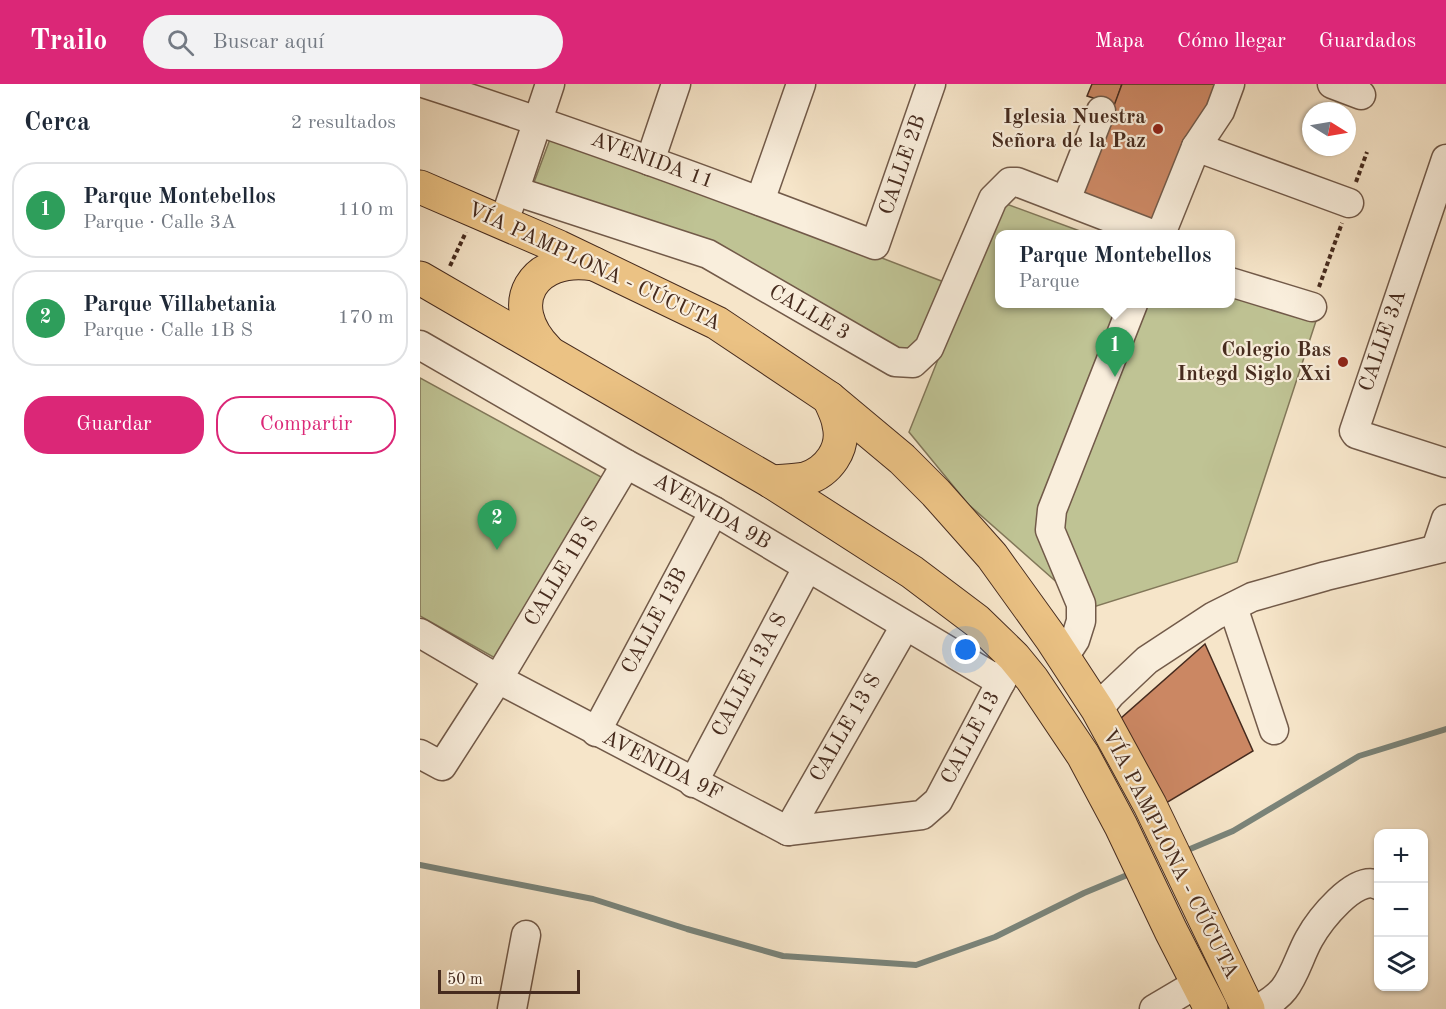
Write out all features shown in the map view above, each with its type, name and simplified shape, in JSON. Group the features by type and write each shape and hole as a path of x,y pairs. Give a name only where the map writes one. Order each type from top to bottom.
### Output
{"highway":[{"name":"VÍA PAMPLONA - CÚCUTA","path":"420,187 599,265 717,323 829,398 902,459 967,526 992,556 1064,657 1098,710 1150,805 1193,896 1262,1008"},
{"path":"551,354 533,335 527,321 525,307 532,284 540,274 552,267 571,263 599,265"},
{"name":"VÍA PAMPLONA - CÚCUTA","path":"430,283 772,482 912,572 977,621 1008,670 1063,723 1083,755 1121,826 1204,996"},
{"path":"772,482 810,477 822,471 831,461 838,449 840,430 829,398"}],"street":[{"name":"AVENIDA 11","path":"426,84 650,161 875,245"},
{"path":"489,217 515,191 550,84"},
{"path":"650,161 676,84"},
{"path":"760,201 801,84"},
{"name":"CALLE 2B","path":"875,245 931,84"},
{"path":"1163,230 1196,147 1220,111 1230,84"},
{"path":"1332,84 1360,95"},
{"path":"1101,111 1066,200 1142,230"},
{"path":"1196,147 1349,203"},
{"name":"CALLE 3A","path":"1446,159 1354,431 1356,434 1446,463"},
{"name":"CALLE 3","path":"515,191 708,254 895,362 913,363 929,348 993,199 1006,185 1010,182 1017,183 1066,200"},
{"path":"1235,284 1312,307"},
{"path":"1064,657 1075,640 1081,621 1081,604 1050,530 1052,510 1131,308"},
{"name":"AVENIDA 9B","path":"420,345 626,464 714,511 905,626 1008,670"},
{"name":"CALLE 1B S","path":"431,760 498,679 626,464"},
{"name":"CALLE 13B","path":"596,732 714,511"},
{"path":"1098,710 1111,694 1147,660 1224,612 1252,597 1441,548 1446,519"},
{"name":"CALLE 13A S","path":"693,783 807,568"},
{"path":"1224,612 1274,730"},
{"name":"CALLE 13 S","path":"788,831 905,626"},
{"name":"AVENIDA 9F","path":"420,633 498,679 596,732 788,831"},
{"name":"CALLE 13","path":"788,831 922,814 938,801 1008,670"},
{"path":"1262,1008 1283,990 1310,938 1339,900 1355,888 1374,883"},
{"path":"512,1009 526,936"},
{"path":"1154,1009 1204,996"}],"path":[{"path":"1312,307 1367,152"},
{"path":"430,283 489,217"}],"green space":[{"path":"553,131 944,282 910,359 533,185"},
{"path":"1001,202 1077,230 995,230 995,308 1235,308 1235,291 1316,321 1237,562 1087,609 968,504 909,432"},
{"path":"420,378 614,484 504,663 420,616"}],"building":[{"path":"1092,84 1122,84 1115,105 1087,96"},
{"name":"Iglesia Nuestra Señora de la Paz","path":"1122,84 1218,84 1163,230 1156,230 1078,203"},
{"path":"1205,644 1253,751 1166,803 1120,719"}],"waterway":[{"path":"1183,852 1233,831 1359,756 1446,729"},
{"path":"420,865 593,899 783,956 916,965 995,937 1084,893 1132,873"}],"place":[{"name":"Iglesia Nuestra Señora de la Paz","path":"1158,129"},
{"name":"Colegio Bas Integd Siglo Xxi","path":"1343,362"},
{"name":"Parque Montebellos","path":"1115,377"},
{"name":"Parque Villabetania","path":"497,550"}]}
